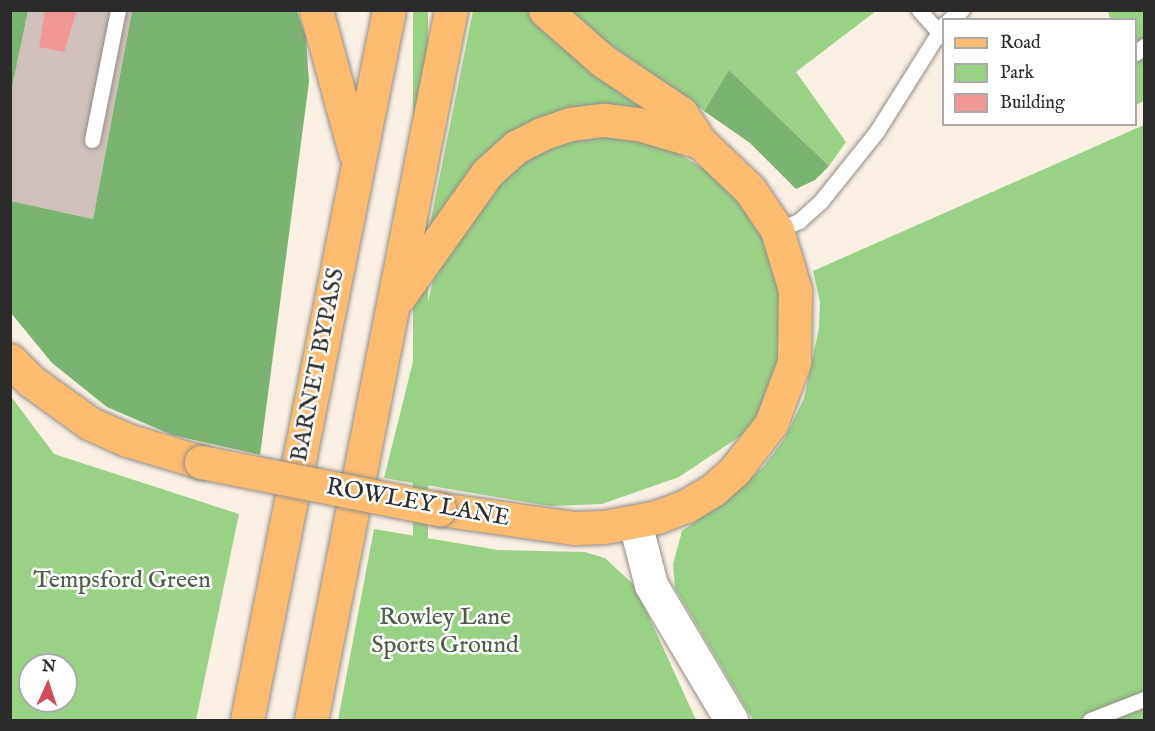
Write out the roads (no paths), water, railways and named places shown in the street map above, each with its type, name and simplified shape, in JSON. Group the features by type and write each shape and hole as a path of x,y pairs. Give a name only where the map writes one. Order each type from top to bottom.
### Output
{"main road":[{"path":"316,10 358,162"},
{"name":"BARNET BYPASS","path":"248,720 388,10"},
{"path":"311,720 451,10"},
{"path":"545,10 603,61 681,113 700,142"},
{"path":"392,308 468,195 516,147 541,134 570,124 605,120 638,124 700,142"},
{"name":"ROWLEY LANE","path":"10,360 31,381 88,423 127,440 201,462 440,509 575,528 635,523 686,506 713,490 735,470 771,423 794,362 797,323 795,290 777,230 750,189 700,142"}],"street":[{"path":"635,523 651,585 731,720"}],"lane":[{"path":"92,140 118,10"},
{"path":"777,230 799,221 821,201 877,131 921,65 941,31 919,10"},
{"path":"1090,720 1144,699"}],"park label":[{"name":"Tempsford Green","path":"122,581"},
{"name":"Rowley Lane Sports Ground","path":"445,632"}]}
